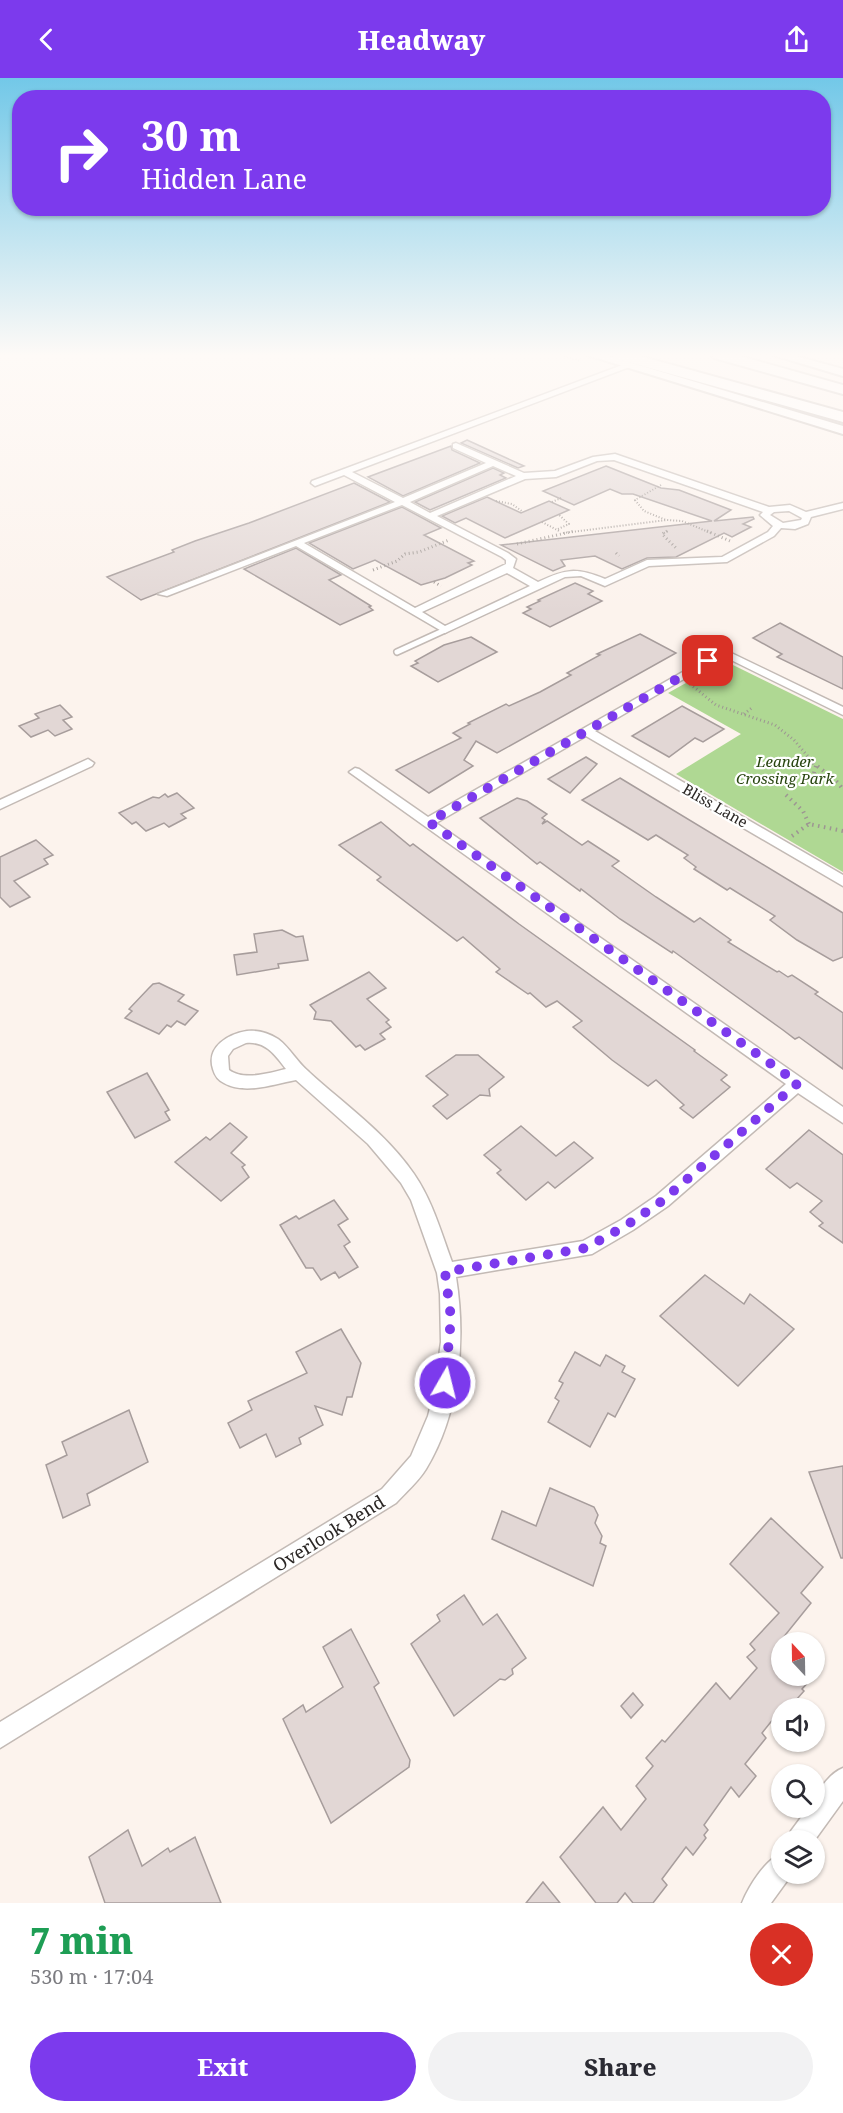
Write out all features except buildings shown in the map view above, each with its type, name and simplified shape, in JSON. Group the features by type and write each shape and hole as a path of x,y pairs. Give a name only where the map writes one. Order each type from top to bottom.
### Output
{"street":[{"path":"315,483 425,440"},
{"path":"456,446 523,476"},
{"path":"430,516 523,476 556,474 596,459 615,457 768,510 784,508 804,514 830,511 843,506"},
{"path":"163,594 402,502 493,463"},
{"path":"345,472 511,559 511,564 507,569 414,612"},
{"path":"768,510 766,518 780,525 802,524 807,520 804,514"},
{"path":"296,542 445,630 563,574 582,573 605,583 647,563 724,560 771,534 780,525"},
{"path":"507,569 538,586"},
{"path":"429,822 723,652 843,711"},
{"name":"Bliss Lane","path":"588,732 843,881"},
{"path":"0,805 88,763"},
{"path":"355,772 843,1116"},
{"name":"Overlook Bend","path":"0,1736 389,1496 421,1459 438,1415 448,1367 451,1318 445,1272 417,1192 376,1140 298,1072"},
{"path":"445,1272 586,1248 627,1225 662,1201 798,1083"},
{"path":"807,1830 843,1780"},
{"path":"755,1903 771,1881"}],"lane":[{"path":"397,652 445,630"}],"path":[{"path":"664,483 635,500 644,511 667,520"},
{"path":"639,491 645,494"},
{"path":"552,502 561,498"},
{"path":"495,501 511,504 524,512"},
{"path":"558,529 569,524 559,515"},
{"path":"517,544 562,533 667,520 682,520 730,541"},
{"path":"542,522 562,533"},
{"path":"593,530 597,534"},
{"path":"668,531 662,534 664,539 680,552"},
{"path":"374,570 397,561 405,554 420,552 449,539"},
{"path":"434,582 441,586"},
{"path":"689,684 716,705 775,726 785,732 816,766 837,780 843,790"},
{"path":"744,714 753,706"},
{"path":"816,766 813,776 829,775"},
{"path":"786,795 803,811 809,824"},
{"path":"790,837 809,824 843,831"}],"green space":[{"name":"Leander Crossing Park","path":"733,665 843,719 843,872 676,774 741,734 668,693 711,669"}],"route":[{"path":"445,1383 451,1318 445,1272 586,1248 627,1225 662,1201 798,1083 429,822 708,661"}]}
